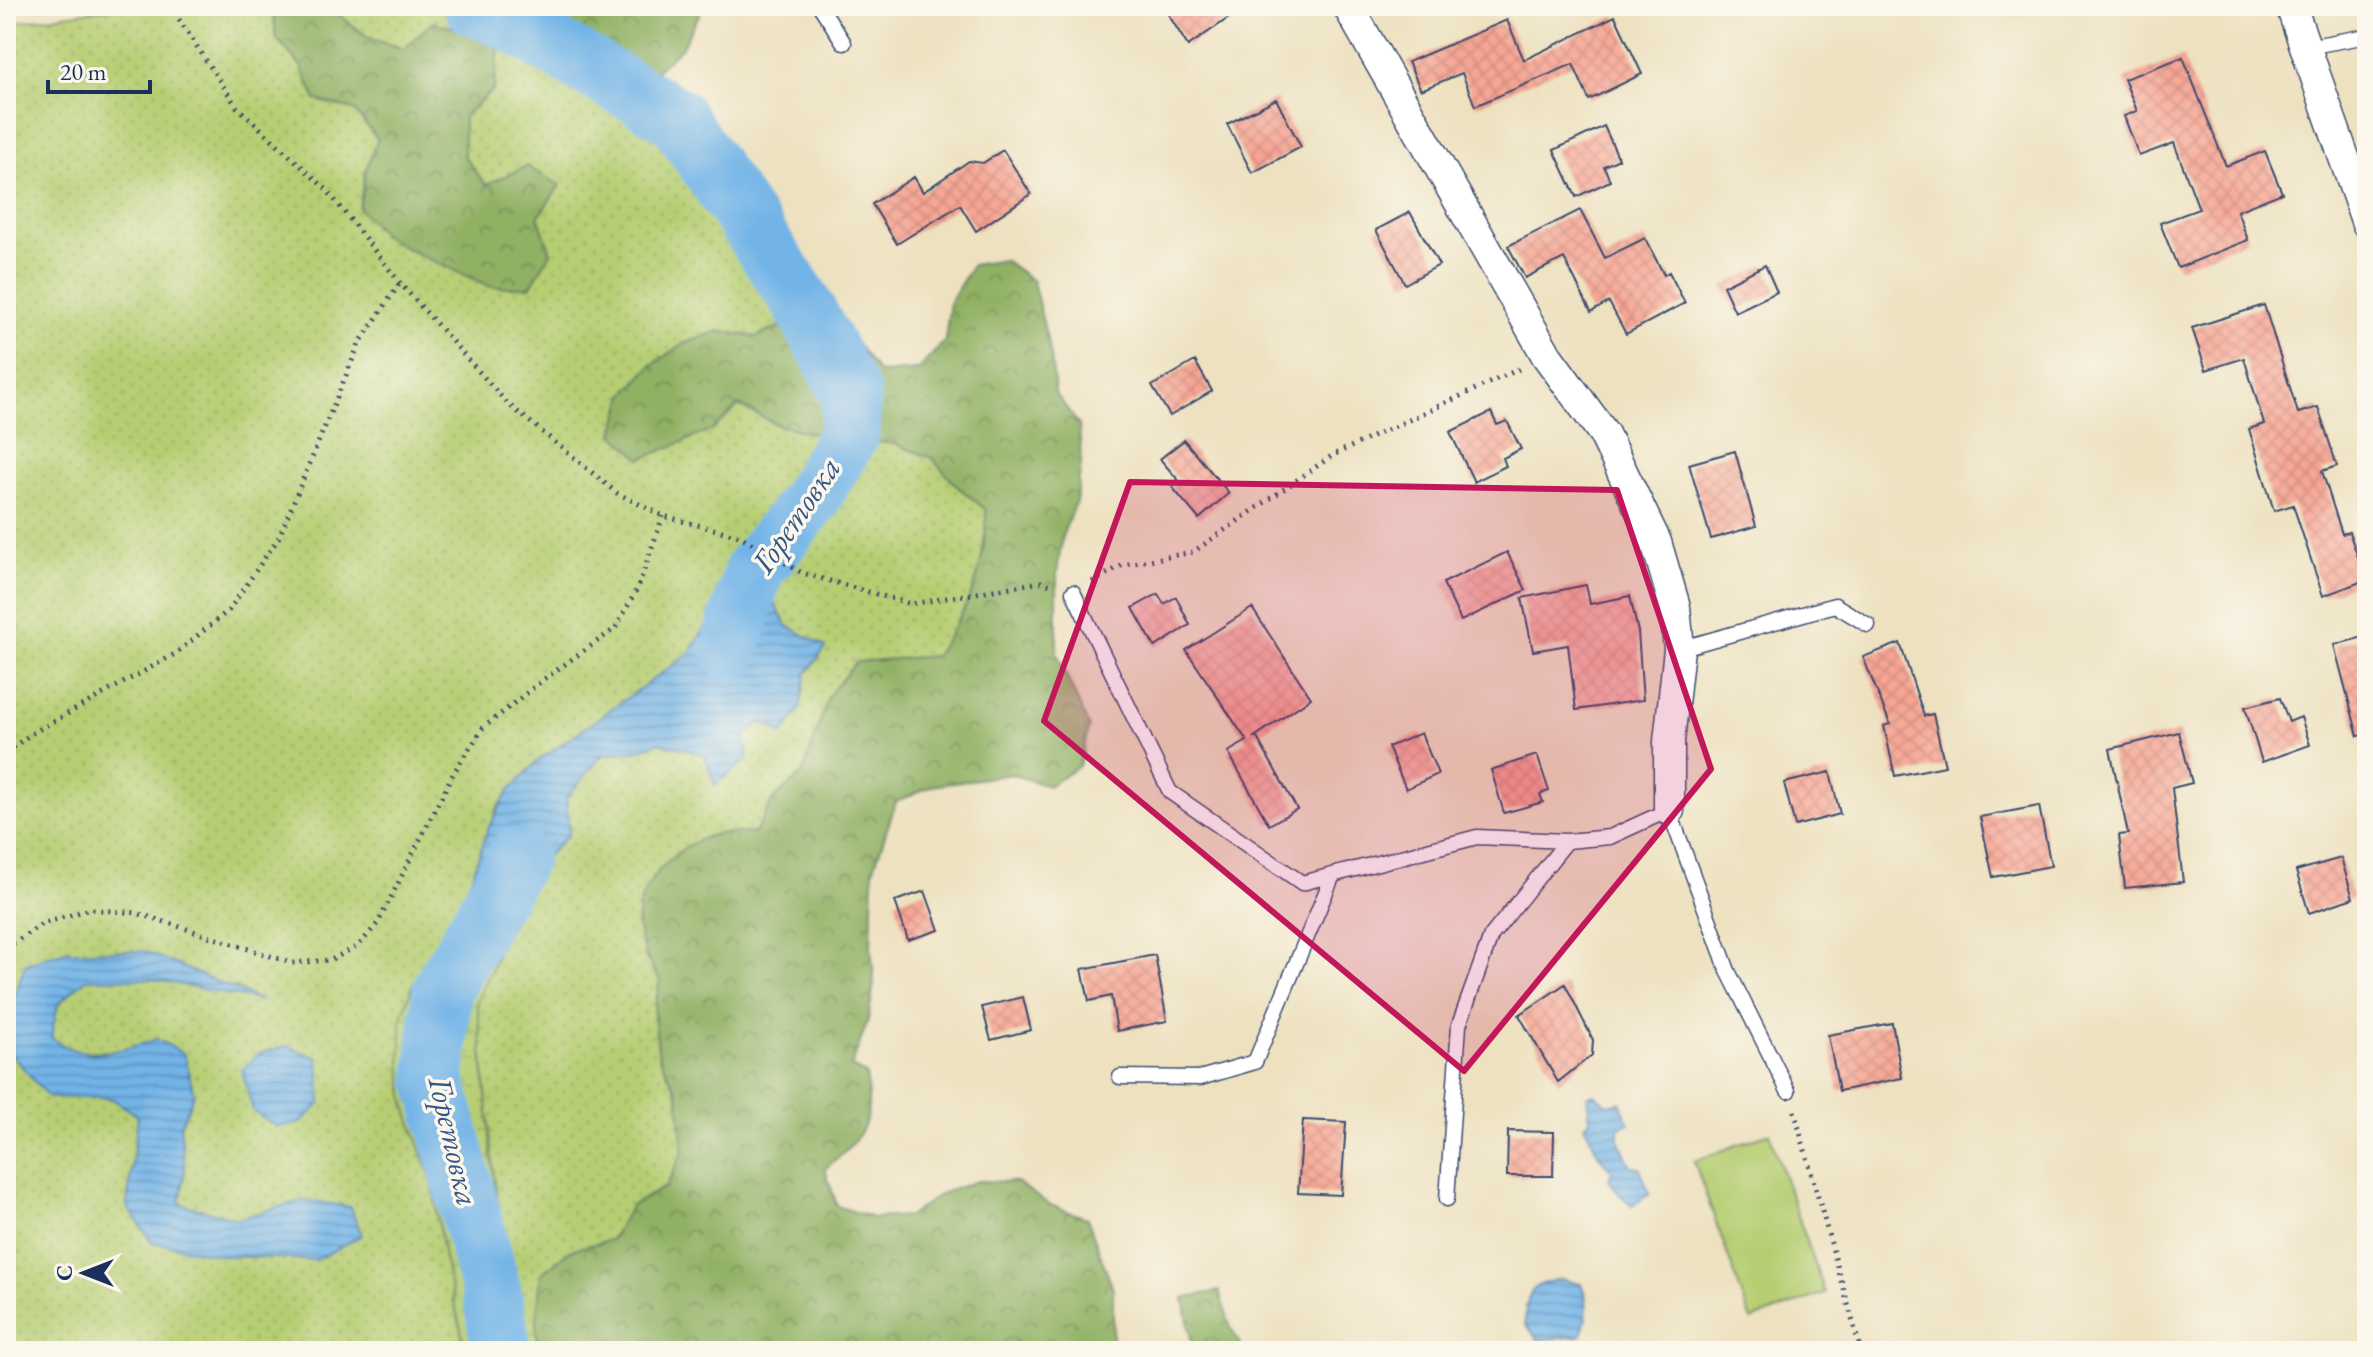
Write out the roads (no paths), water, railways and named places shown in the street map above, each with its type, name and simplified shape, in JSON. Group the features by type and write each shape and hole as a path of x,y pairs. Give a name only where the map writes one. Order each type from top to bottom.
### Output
{"street":[{"path":"1348,6 1547,356 1604,434 1656,542 1675,607 1679,649 1669,741 1669,810"},
{"path":"2291,6 2367,223"}],"lane":[{"path":"820,6 844,43"},
{"path":"2307,47 2367,36"},
{"path":"1073,592 1170,792 1302,883 1477,837 1567,841 1610,837 1669,810 1728,971 1788,1091"},
{"path":"1679,649 1835,605 1868,625"},
{"path":"1447,1199 1459,1025 1491,936 1567,841"},
{"path":"1120,1077 1200,1078 1255,1062 1333,875"}],"water":[{"path":"748,558 787,626 826,647 806,674 800,708 783,734 761,722 744,738 748,759 715,785 705,755 660,742 639,750 602,755 566,798 569,834 521,888 503,927 466,927 452,936 488,828 509,791 538,761 689,654"},
{"path":"65,951 144,951 262,1001 153,979 86,979 58,1004 51,1037 63,1045 89,1053 102,1053 157,1039 184,1054 194,1094 180,1126 185,1170 180,1204 238,1219 304,1200 350,1207 362,1235 316,1260 225,1256 152,1242 127,1206 138,1116 111,1098 49,1098 11,1054 12,1005 25,964"},
{"path":"287,1046 318,1058 321,1103 300,1123 277,1127 253,1111 242,1070 257,1054"},
{"path":"1595,1094 1608,1105 1620,1102 1629,1123 1619,1129 1619,1140 1631,1167 1640,1168 1650,1194 1632,1205 1619,1194 1609,1179 1612,1171 1600,1157 1584,1125 1590,1121 1587,1096"},
{"path":"1561,1279 1581,1284 1584,1291 1587,1310 1581,1336 1538,1340 1525,1324 1528,1297 1536,1287"}],"waterway":[{"name":"Горетовка","path":"474,6 508,20 676,117 801,301 851,394 850,433 809,501 754,570 729,650"},
{"name":"Горетовка","path":"502,1351 492,1294 435,1079 442,989 518,856"}]}
